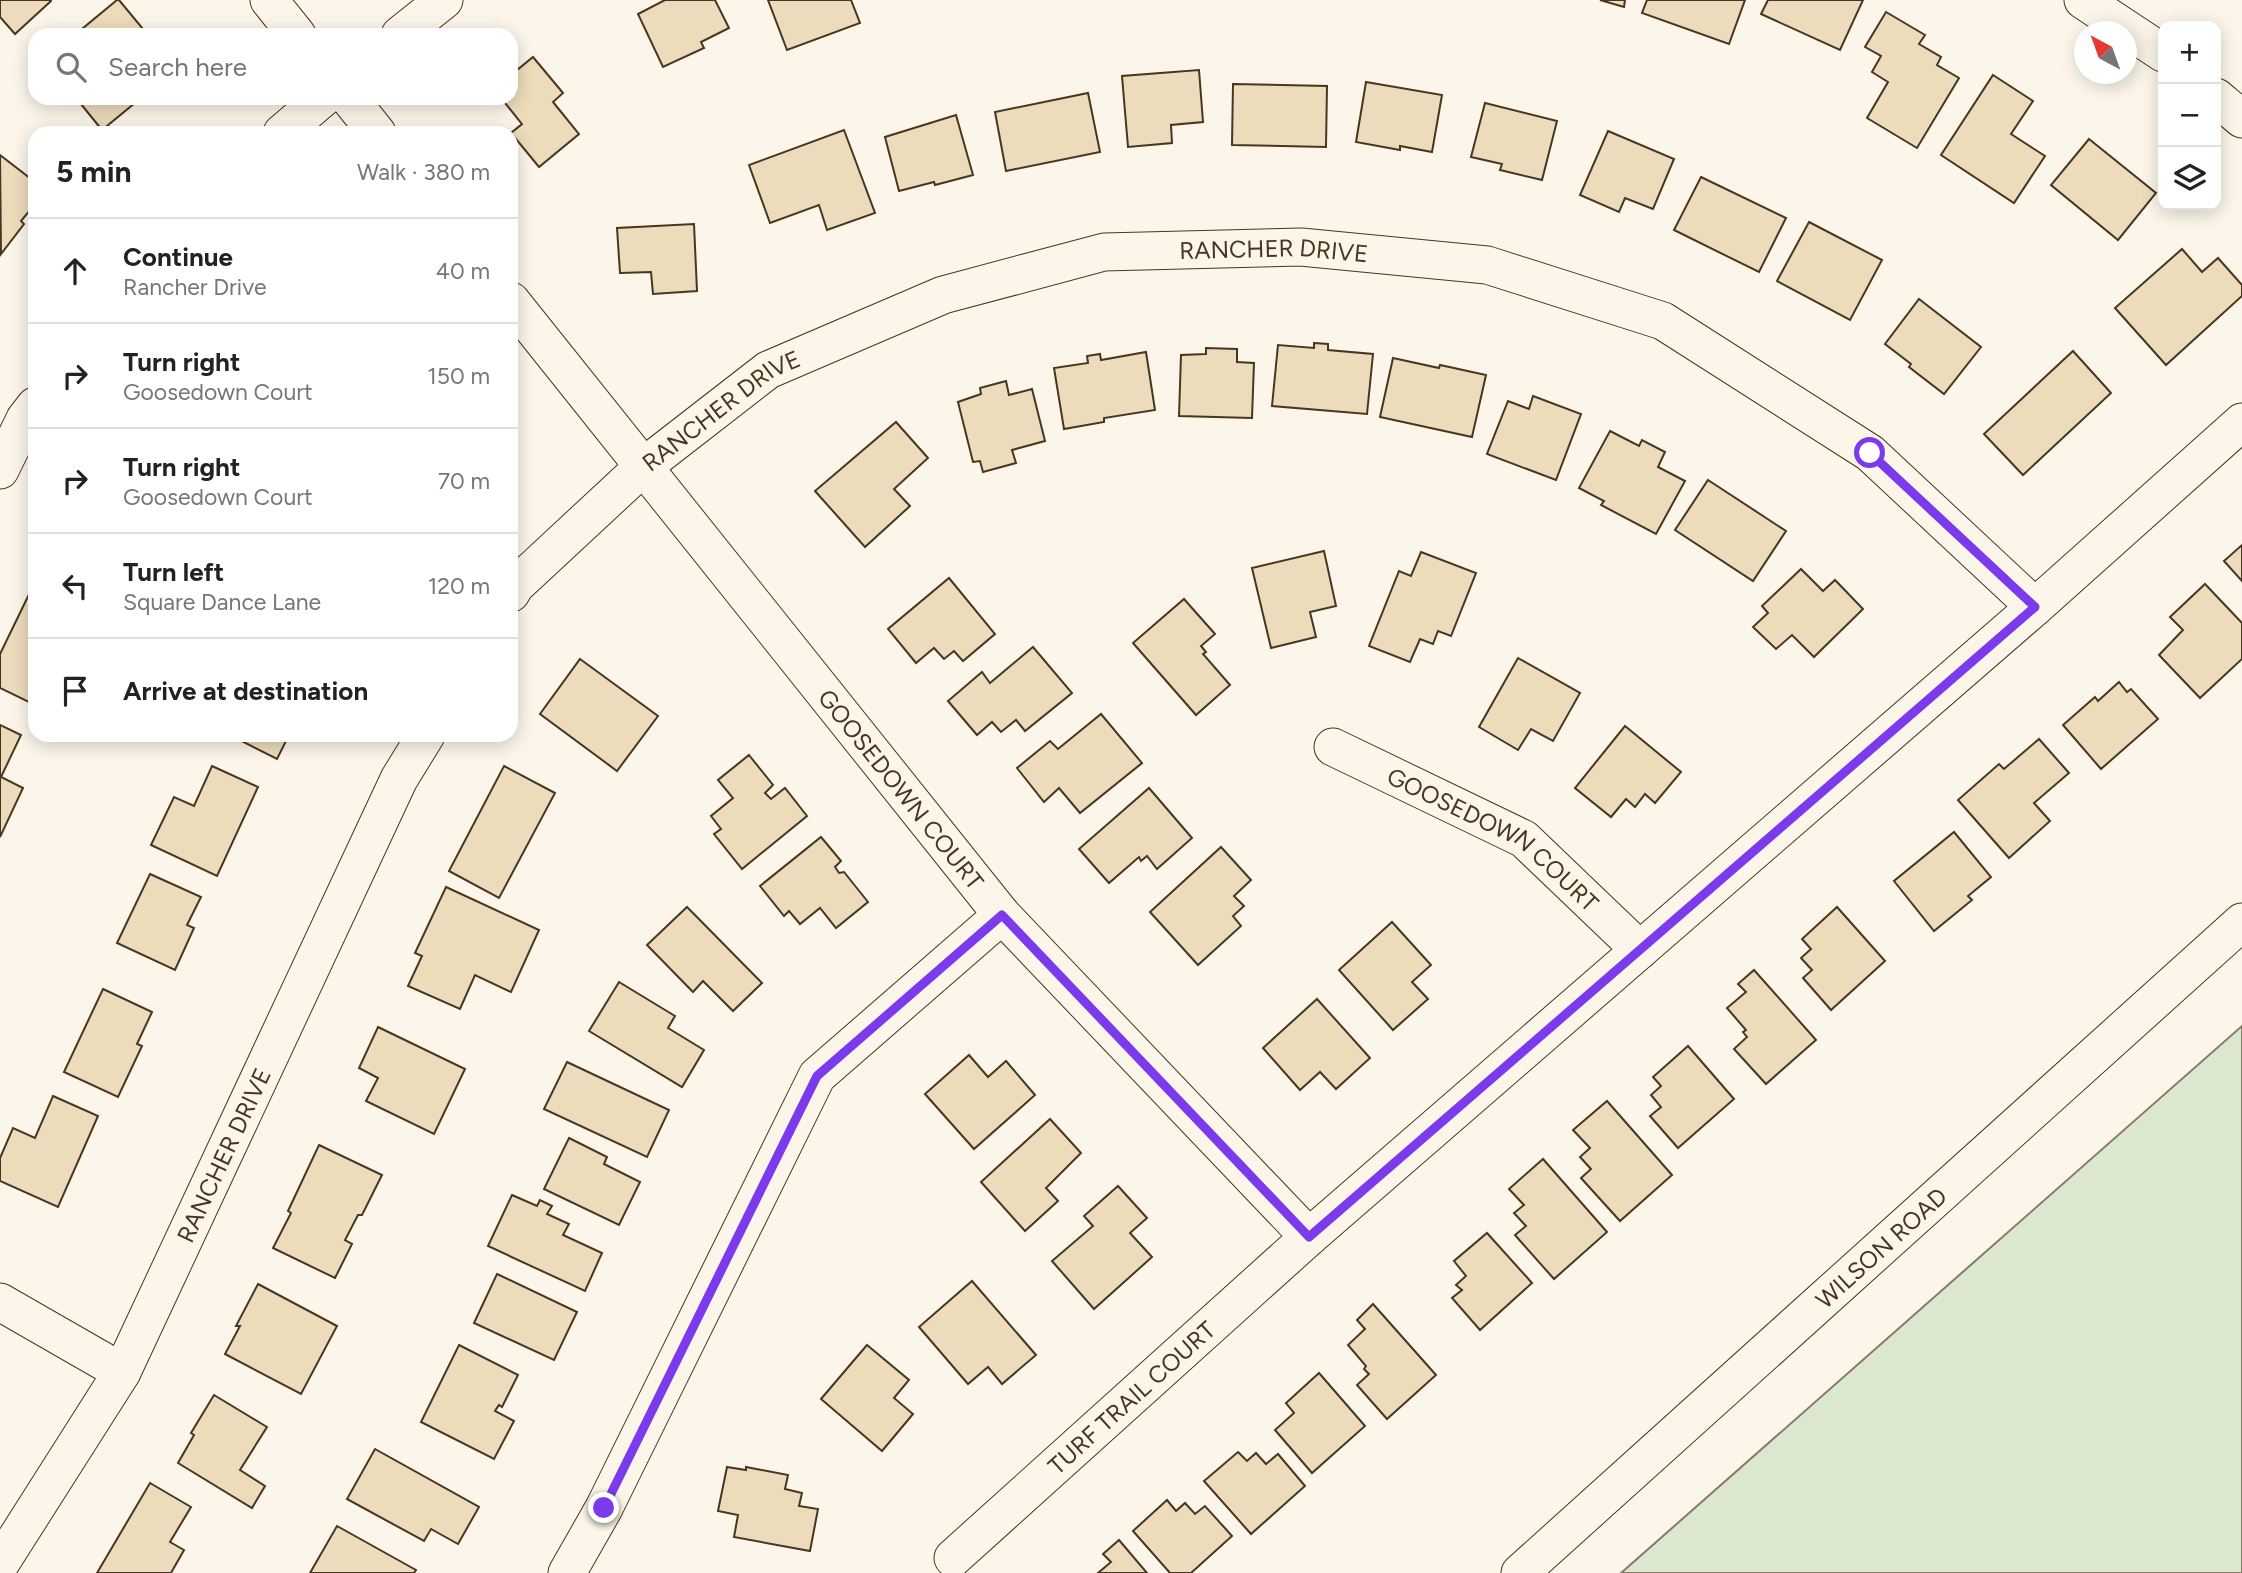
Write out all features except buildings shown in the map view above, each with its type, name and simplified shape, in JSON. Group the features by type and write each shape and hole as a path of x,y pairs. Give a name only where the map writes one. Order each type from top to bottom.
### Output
{"street":[{"path":"269,0 291,28"},
{"path":"409,28 444,0"},
{"path":"2083,0 2158,50"},
{"path":"2221,100 2242,119"},
{"path":"290,126 315,105"},
{"path":"355,105 371,126"},
{"name":"RANCHER DRIVE","path":"518,583 643,467 768,370 943,295 1104,252 1301,247 1487,265 1663,321 1870,453 2035,607"},
{"name":"GOOSEDOWN COURT","path":"518,310 1002,915 1309,1237"},
{"path":"0,470 28,415"},
{"path":"1309,1237 2035,607 2242,422"},
{"name":"RANCHER DRIVE","path":"0,1564 122,1372 399,779 422,742"},
{"name":"GOOSEDOWN COURT","path":"1333,747 1524,839 1640,950"},
{"path":"568,1573 604,1508 817,1076 1002,915"},
{"name":"WILSON ROAD","path":"1520,1573 2242,922"},
{"name":"TURF TRAIL COURT","path":"953,1558 1309,1237"},
{"path":"0,1302 122,1372"}],"green space":[{"path":"2242,1026 2242,1573 1621,1573"}],"route":[{"path":"604,1508 817,1076 1002,915 1309,1237 2035,607 1870,453"}]}
